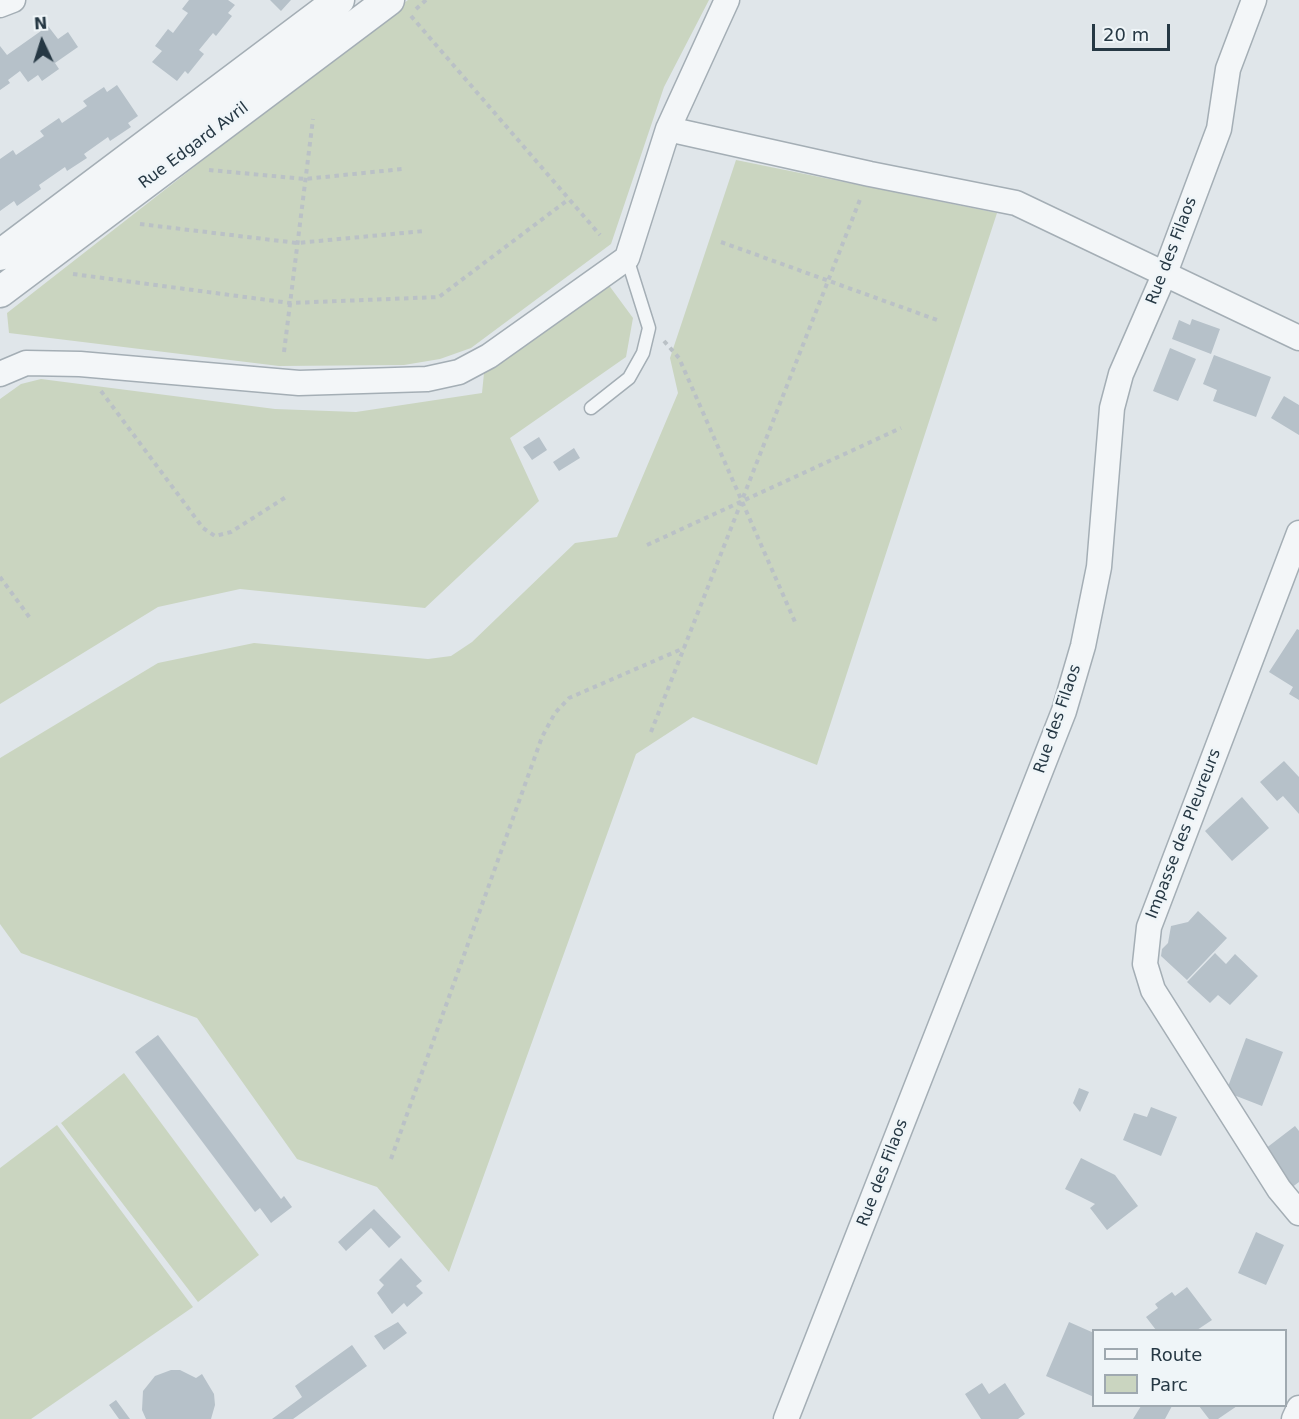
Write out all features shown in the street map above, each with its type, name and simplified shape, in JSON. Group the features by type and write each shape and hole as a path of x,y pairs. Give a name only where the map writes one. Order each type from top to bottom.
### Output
{"street":[{"path":"0,5 13,0"},
{"name":"Rue Edgard Avril","path":"0,255 339,0"},
{"path":"0,374 26,363 81,364 299,383 428,379 459,372 489,356 627,258 668,129 727,0"},
{"name":"Rue des Filaos","path":"786,1419 1064,711 1083,646 1099,567 1112,408 1121,374 1165,273 1219,129 1228,69 1254,0"},
{"name":"Rue Edgard Avril","path":"0,292 399,7"},
{"path":"668,129 870,174 1016,203 1299,338"},
{"name":"Impasse des Pleureurs","path":"1299,533 1149,927 1145,964 1154,990 1279,1189 1299,1213"},
{"path":"1294,1419 1299,1408"}],"lane":[{"path":"591,408 629,378 643,353 649,328 627,258"}],"path":[{"path":"399,7 600,235"},
{"path":"284,352 312,119"},
{"path":"208,170 305,179 402,170"},
{"path":"651,732 870,174"},
{"path":"73,274 290,303 439,297 569,199"},
{"path":"140,224 297,243 424,231"},
{"path":"721,242 940,321"},
{"path":"649,328 679,357 795,622"},
{"path":"81,364 203,528 215,536 231,532 286,497"},
{"path":"647,545 901,428"},
{"path":"0,577 30,618"},
{"path":"390,1159 542,737 555,713 569,698 684,648"}],"green space":[{"path":"408,0 709,0 664,87 611,244 471,348 440,359 404,365 279,366 9,333 7,313"},
{"path":"736,160 997,213 817,765 693,717 636,754 449,1272 377,1187 297,1159 197,1018 21,953 0,924 0,758 158,663 254,643 428,659 451,656 472,642 575,543 617,537 678,393 670,358"},
{"path":"608,284 633,318 626,357 510,438 539,501 425,608 240,589 158,607 0,704 0,399 21,384 41,379 275,409 356,412 482,393 484,373"},
{"path":"124,1073 259,1255 198,1302 61,1123"},
{"path":"57,1125 193,1307 31,1419 0,1419 0,1168"}],"building":[{"path":"189,0 228,0 235,5 228,13 232,16 216,36 213,33 199,50 204,54 188,74 185,71 177,81 152,62 162,51 155,46 168,29 173,33 188,13 182,9"},
{"path":"270,0 291,0 281,11"},
{"path":"48,26 58,39 68,32 78,47 55,63 59,69 42,81 38,75 28,82 20,71 8,80 10,83 0,90 0,46 7,55"},
{"path":"117,85 138,116 128,123 131,127 110,141 108,137 84,154 87,158 67,171 65,167 39,185 41,189 17,206 14,201 0,211 0,159 13,150 16,155 44,136 40,131 59,118 62,123 87,106 83,101 104,87 107,92"},
{"path":"1192,319 1220,329 1211,354 1172,339 1179,320 1190,325"},
{"path":"1170,348 1196,359 1178,401 1153,391"},
{"path":"1214,355 1271,377 1256,417 1213,401 1217,390 1203,384"},
{"path":"1284,396 1299,405 1299,435 1271,418"},
{"path":"539,437 547,450 532,460 523,447"},
{"path":"574,448 580,458 559,471 553,462"},
{"path":"1297,629 1299,630 1299,700 1289,694 1293,687 1269,672"},
{"path":"1284,761 1299,777 1299,814 1283,796 1277,801 1260,782"},
{"path":"1242,797 1269,828 1232,861 1205,831"},
{"path":"1198,911 1227,938 1187,980 1161,956 1162,949 1168,943 1171,926 1188,922"},
{"path":"1215,953 1226,964 1235,954 1258,976 1230,1005 1218,995 1210,1003 1187,982"},
{"path":"158,1035 281,1199 284,1196 292,1207 271,1223 260,1208 255,1212 135,1052"},
{"path":"1246,1038 1283,1052 1262,1106 1226,1092"},
{"path":"1079,1088 1089,1092 1080,1112 1073,1103"},
{"path":"1151,1107 1177,1117 1161,1156 1123,1140 1134,1113 1147,1117"},
{"path":"1295,1126 1299,1131 1299,1182 1291,1188 1265,1149"},
{"path":"1081,1158 1115,1175 1138,1206 1107,1230 1090,1208 1095,1204 1065,1189"},
{"path":"374,1209 401,1237 389,1248 371,1228 346,1251 338,1242"},
{"path":"1256,1232 1284,1245 1266,1285 1238,1273"},
{"path":"401,1258 422,1281 416,1286 423,1293 407,1307 404,1303 392,1314 377,1293 384,1285 379,1280"},
{"path":"1187,1287 1212,1320 1198,1329 1155,1329 1146,1317 1158,1308 1155,1304 1172,1292 1175,1296"},
{"path":"398,1322 407,1333 384,1350 374,1336"},
{"path":"1069,1322 1092,1332 1092,1396 1046,1376"},
{"path":"352,1345 367,1366 293,1419 272,1419 302,1397 295,1386"},
{"path":"171,1370 180,1370 196,1378 202,1374 214,1394 215,1405 211,1419 146,1419 142,1410 143,1391 155,1376"},
{"path":"982,1383 989,1394 1005,1383 1025,1414 1018,1419 981,1419 965,1394"},
{"path":"116,1400 130,1419 119,1419 109,1405"},
{"path":"1140,1407 1171,1407 1165,1419 1133,1419"},
{"path":"1200,1407 1236,1407 1218,1419 1209,1419"}]}
